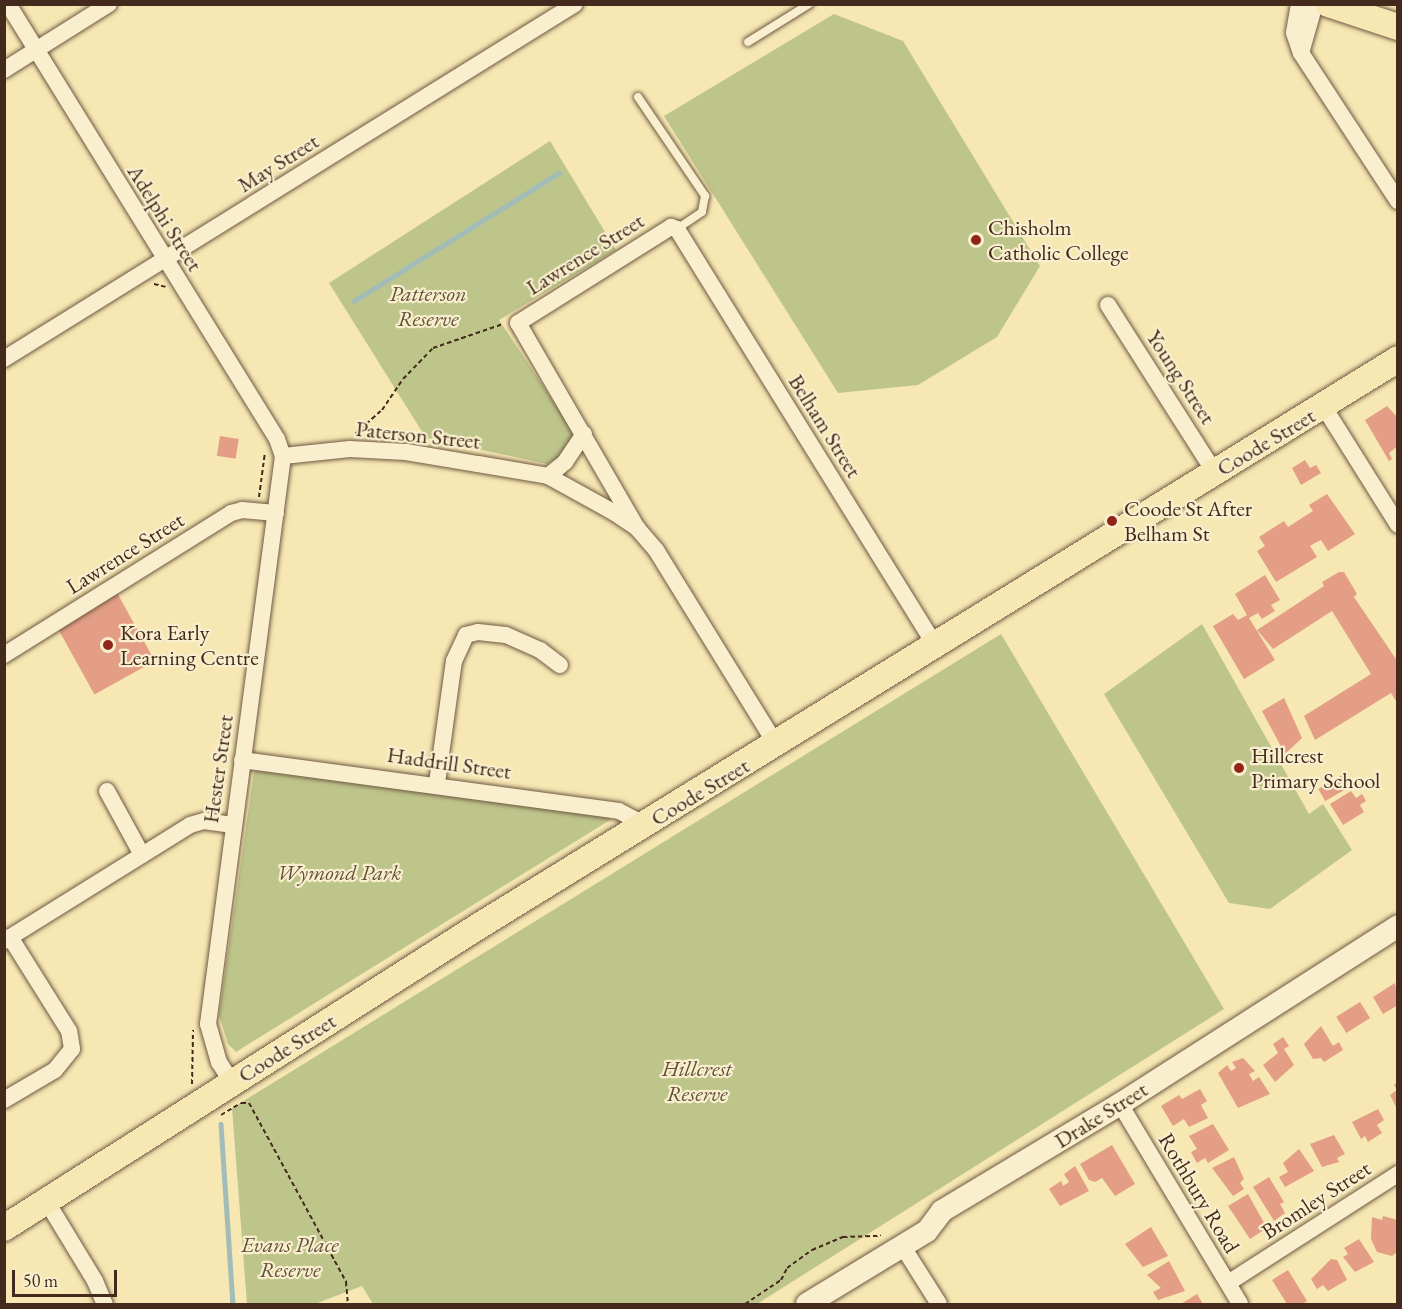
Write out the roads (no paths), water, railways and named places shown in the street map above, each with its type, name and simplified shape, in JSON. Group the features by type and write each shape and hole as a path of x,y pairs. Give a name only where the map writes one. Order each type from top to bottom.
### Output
{"main road":[{"path":"1328,4 1398,27"},
{"name":"Coode Street","path":"4,1228 645,825 777,746 1398,359"}],"street":[{"name":"Adelphi Street","path":"8,4 277,439 283,456"},
{"path":"4,70 109,4"},
{"path":"1299,4 1293,33 1301,54 1398,201"},
{"path":"1301,54 1315,4"},
{"name":"May Street","path":"4,359 575,5"},
{"name":"Lawrence Street","path":"518,323 670,227 677,229"},
{"name":"Belham Street","path":"677,229 936,647"},
{"name":"Young Street","path":"1108,305 1215,473"},
{"name":"Paterson Street","path":"518,323 637,528 656,550 777,746"},
{"path":"1324,407 1398,525"},
{"path":"548,476 565,462 584,434"},
{"name":"Paterson Street","path":"283,456 350,449 406,452 548,476 637,528"},
{"name":"Hester Street","path":"232,1083 219,1062 208,1024 283,456"},
{"name":"Lawrence Street","path":"4,655 231,513 242,510 276,513"},
{"path":"437,783 454,661 466,635 478,632 506,635 540,650 560,665"},
{"name":"Haddrill Street","path":"242,760 437,783 619,811 645,825"},
{"path":"107,791 142,855"},
{"path":"4,1100 55,1070 72,1049 69,1031 8,939 197,822 233,825"},
{"name":"Drake Street","path":"807,1305 927,1231 942,1211 1120,1104 1398,926"},
{"name":"Rothbury Road","path":"1120,1104 1240,1305"},
{"name":"Bromley Street","path":"1228,1283 1398,1174"},
{"path":"47,1202 95,1281 105,1305"},
{"path":"903,1247 939,1305"}],"lane":[{"path":"748,42 809,4"},
{"path":"638,97 705,196 702,212 677,229"}],"waterway":[{"path":"354,301 559,173"},
{"path":"221,1124 233,1304"}],"place":[{"name":"Chisholm Catholic College","path":"976,240"},
{"name":"Coode St After Belham St","path":"1112,521"},
{"name":"Kora Early Learning Centre","path":"108,645"},
{"name":"Hillcrest Primary School","path":"1239,768"}],"park label":[{"name":"Patterson Reserve","path":"428,306"},
{"name":"Wymond Park","path":"339,873"},
{"name":"Hillcrest Reserve","path":"697,1080"},
{"name":"Evans Place Reserve","path":"290,1256"}]}
